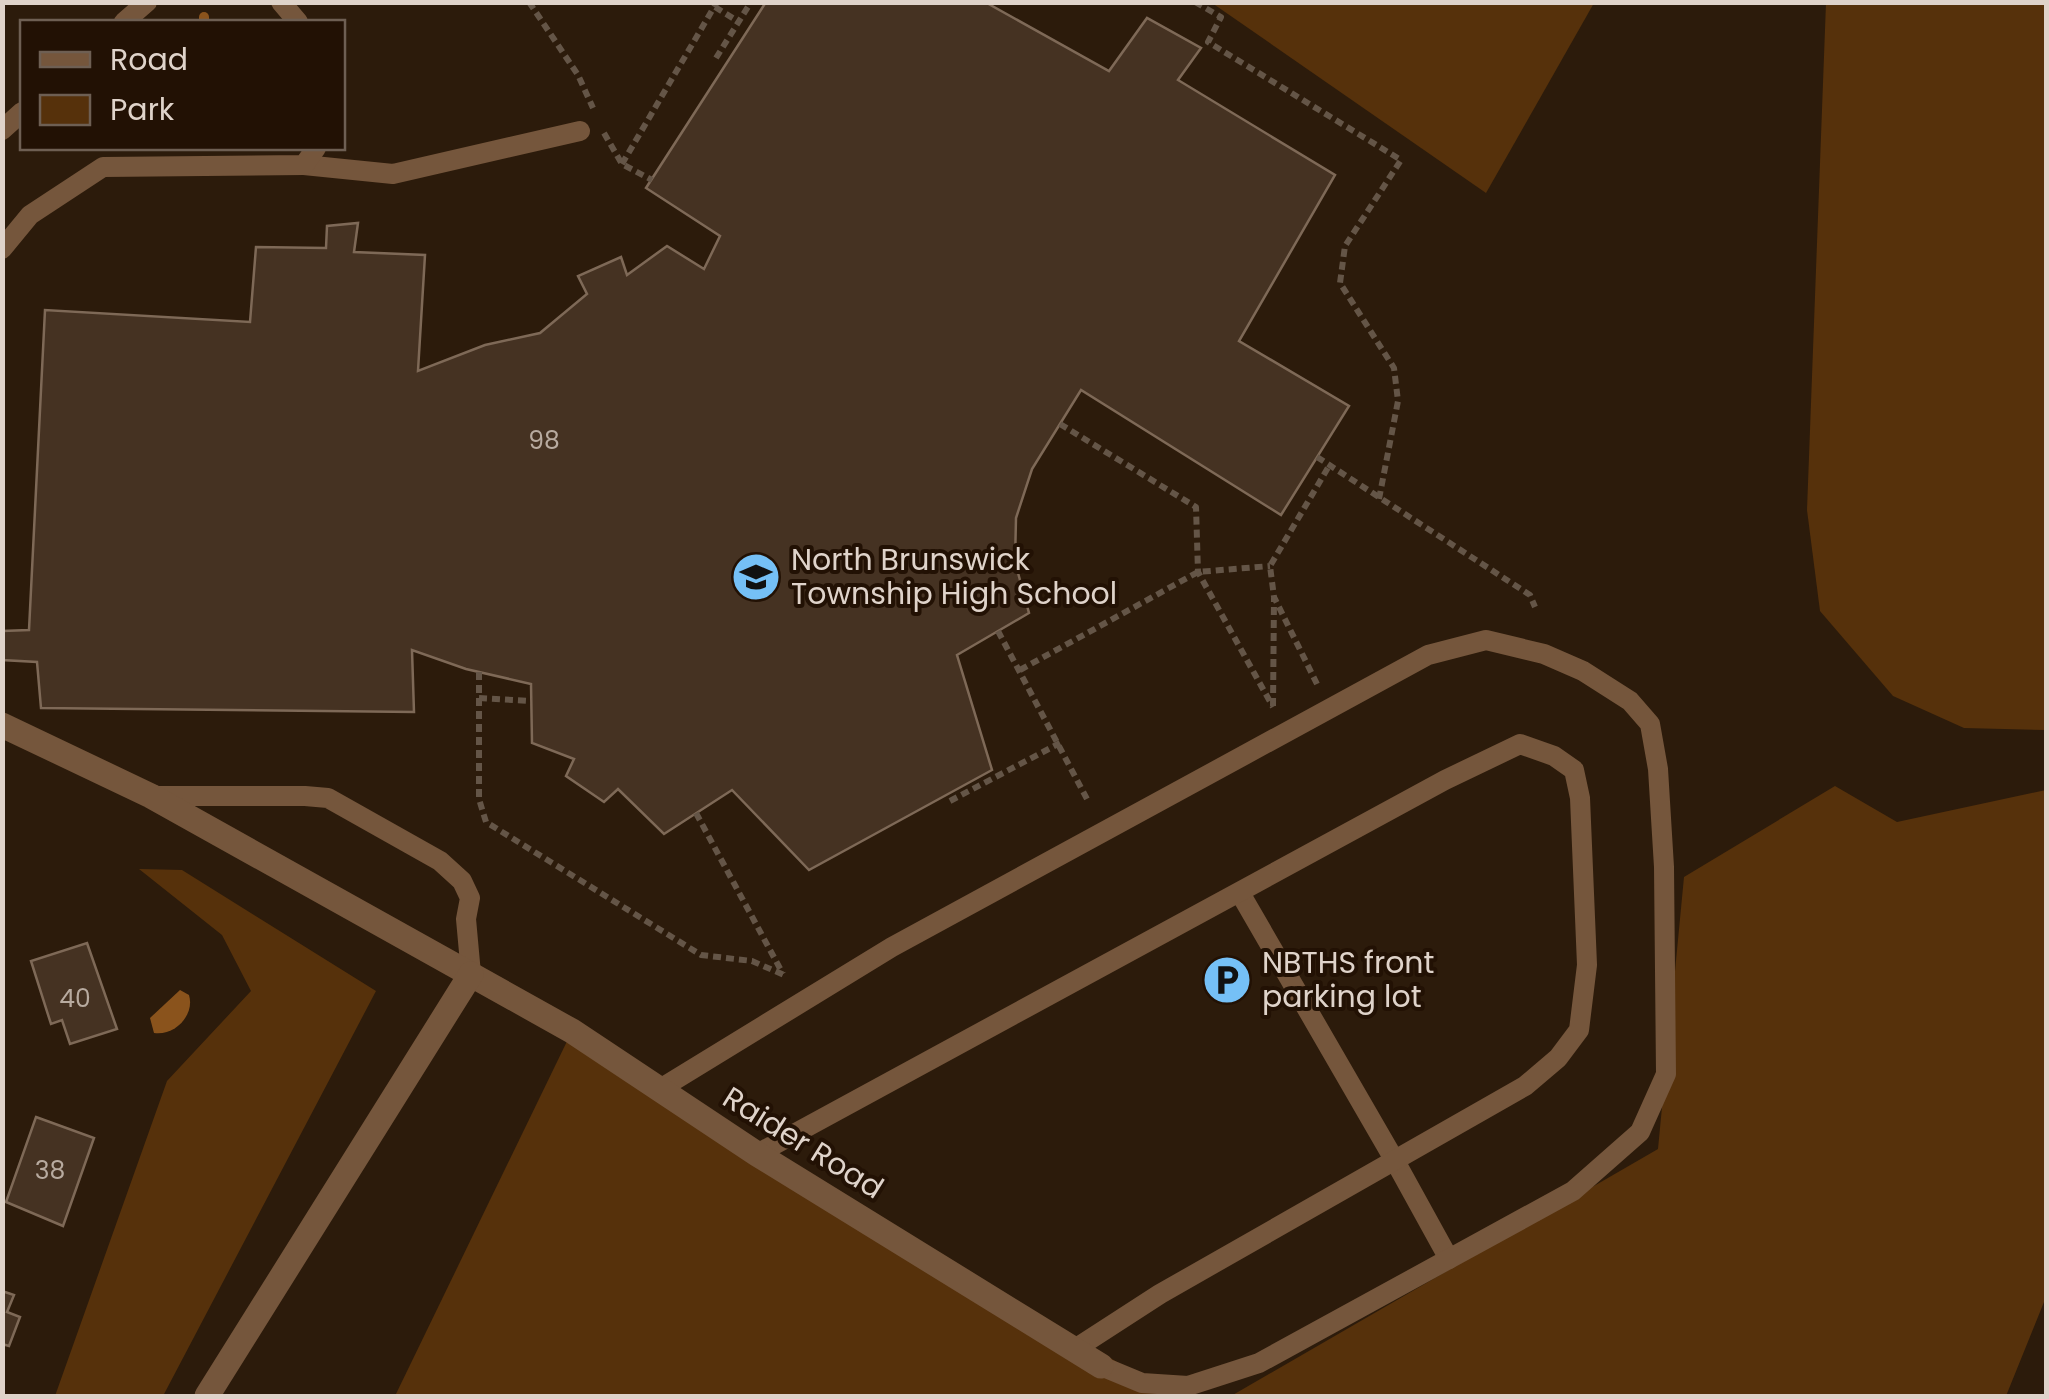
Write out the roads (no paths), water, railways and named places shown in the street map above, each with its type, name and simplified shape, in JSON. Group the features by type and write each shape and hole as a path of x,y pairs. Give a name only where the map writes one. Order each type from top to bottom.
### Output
{"street":[{"name":"Raider Road","path":"2,725 152,796 572,1031 757,1154 1101,1366"},
{"path":"207,1396 470,974"}],"lane":[{"path":"126,20 147,2"},
{"path":"2,250 30,214 103,168 310,156 393,174 580,131"},
{"path":"660,1089 892,947 1428,656 1486,640 1544,654 1583,671 1630,701 1650,724 1658,769 1664,867 1666,1074 1640,1132 1573,1192 1259,1362 1188,1386 1142,1383 1101,1366"},
{"path":"757,1154 1445,780 1520,744 1554,756 1574,770 1580,798 1587,964 1579,1030 1558,1058 1525,1086 1160,1294 1076,1350"},
{"path":"152,796 328,798 440,862 462,881 470,898 466,920 470,974"},
{"path":"1240,893 1396,1160 1449,1259"}],"place":[{"name":"North Brunswick Township High School","path":"756,577"},
{"name":"NBTHS front parking lot","path":"1227,980"}]}
